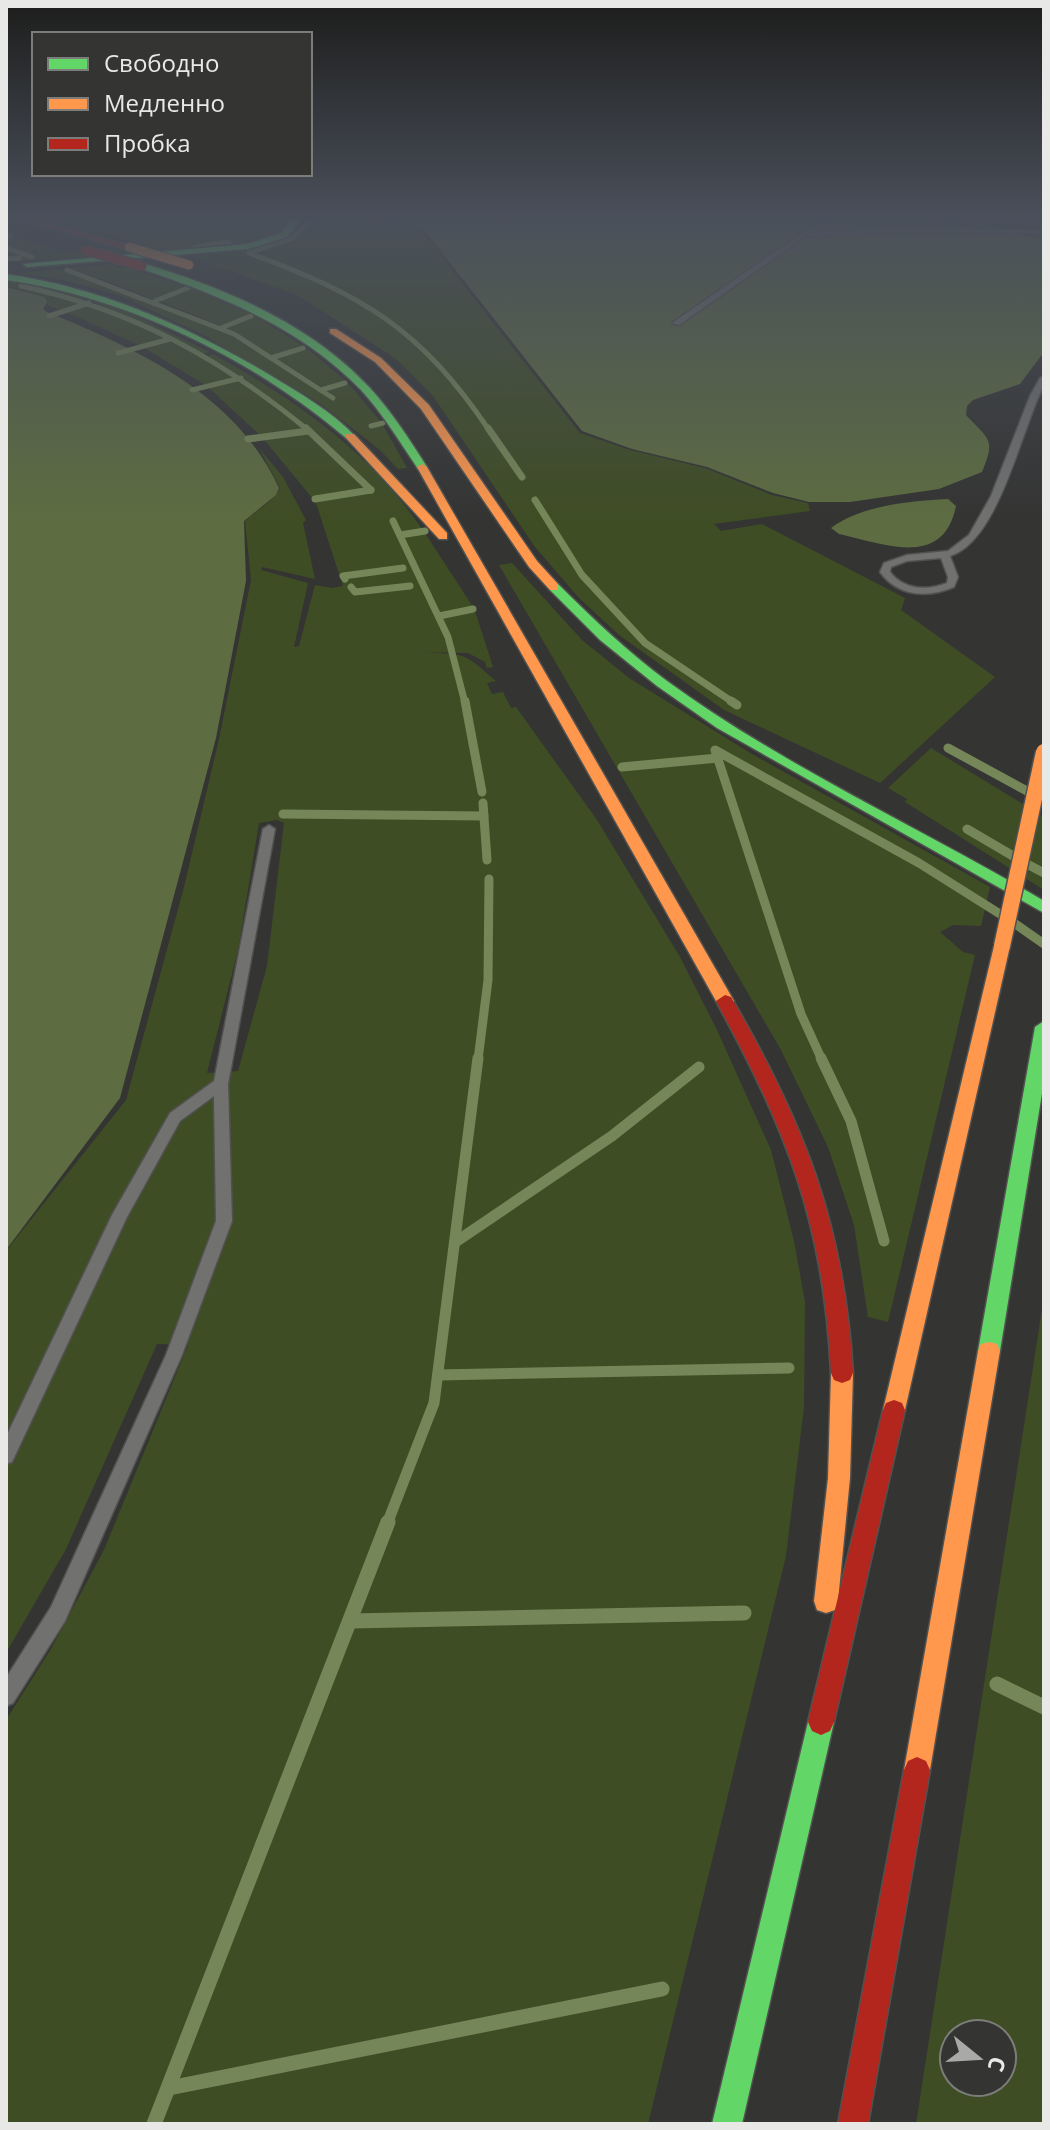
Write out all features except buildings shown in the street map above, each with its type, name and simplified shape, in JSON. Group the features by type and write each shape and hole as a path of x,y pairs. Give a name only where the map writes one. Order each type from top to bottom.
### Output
{"main road":[{"path":"157,318 299,398 344,431 378,462 495,595"},
{"path":"269,318 327,352 356,377 383,409 420,463 763,1067 796,1139 811,1181 834,1271 841,1376 839,1492 824,1616"},
{"path":"315,320 378,360 418,399 446,434 533,564 583,620 640,667 692,705 770,752 1044,908"},
{"path":"727,2124 1002,946 1044,752"},
{"path":"853,2124 892,1919 1044,1027"},
{"path":"800,1802 820,1647"}],"lane":[{"path":"676,323 683,318"},
{"path":"945,555 953,577 951,585 939,591 907,588 896,584 885,572 887,565 909,556 945,555 961,548 981,522 998,487 1030,400 1044,378"},
{"path":"6,1696 65,1600 174,1355 224,1221 221,1084 269,829"},
{"path":"6,1456 120,1215 175,1117 221,1084"}],"green space":[{"path":"6,318 62,318 149,359 211,401 237,426 260,455 279,488 276,495 244,521 246,581 216,738 120,1098 6,1250"},
{"path":"80,318 127,318 205,359 274,405 368,489 313,499 262,437 208,387 223,382 207,386 141,346"},
{"path":"128,318 141,318 210,352 203,354"},
{"path":"168,318 193,318 233,334 333,399 337,398 326,390 349,384 381,422 371,426 383,425 407,468 398,469 380,450 321,404 205,336"},
{"path":"202,318 240,318 221,326"},
{"path":"248,318 259,318 302,345 272,356 225,327"},
{"path":"333,318 490,318 580,433 630,450 705,468 772,495 808,503 810,511 714,524 721,531 762,524 905,598 901,610 995,677 880,783 724,710 619,635 579,598 535,547 433,396 396,359"},
{"path":"494,318 1044,318 1044,352 1020,384 973,400 967,406 966,415 988,440 989,452 982,472 939,489 850,502 809,502 773,493 707,467 632,449 582,431"},
{"path":"307,348 346,381 323,388 275,358"},
{"path":"213,354 243,371 328,429 378,475 422,529 404,533 405,536 425,533 473,607 441,614 443,617 475,611 493,667 487,668 485,662 468,653 424,652 465,657 496,681 487,683 492,694 503,692 511,708 516,707 597,820 680,957 717,1030 771,1150 794,1241 805,1302 804,1407 786,1556 648,2124 6,2124 6,1720 51,1649 104,1550 188,1345 157,1344 66,1549 6,1653 6,1251 126,1100 184,887 219,739 251,580 245,521 280,488 259,448 283,477 306,520 303,523 315,579 262,567 261,570 308,583 294,647 299,646 315,585 343,586 315,500 376,491 294,416 243,378 206,356","holes":["277,820 284,823 267,966 238,1071 207,1073 238,950 259,823"]},
{"path":"948,499 956,506 949,526 939,538 925,545 893,546 839,534 831,528 872,509"},
{"path":"512,563 582,640 629,678 752,754 990,887 981,926 953,925 940,932 963,952 975,955 888,1322 868,1317 854,1225 828,1147 781,1050 499,565"},
{"path":"931,748 1044,817 1044,890 905,802 907,799 888,788"},
{"path":"1044,1296 1044,2124 916,2124"}],"waterway":[{"path":"127,318 174,340 239,378"},
{"path":"193,318 234,334 271,358"},
{"path":"221,328 245,318"},
{"path":"385,318 438,365 489,430"},
{"path":"118,353 170,339"},
{"path":"271,358 303,348"},
{"path":"271,358 333,398"},
{"path":"192,390 239,378"},
{"path":"239,378 308,430"},
{"path":"321,390 345,383"},
{"path":"371,426 383,423"},
{"path":"306,428 371,490 315,499"},
{"path":"488,428 522,477"},
{"path":"248,439 308,431"},
{"path":"535,500 582,575 645,643 734,703"},
{"path":"393,521 448,637 465,703"},
{"path":"400,535 425,531"},
{"path":"345,579 343,576 403,568"},
{"path":"351,587 355,592 410,586"},
{"path":"439,616 473,609"},
{"path":"465,701 482,792"},
{"path":"948,748 1027,791"},
{"path":"718,758 715,750 919,863 1000,914"},
{"path":"622,767 718,758"},
{"path":"718,758 801,1014 822,1060"},
{"path":"483,803 484,816"},
{"path":"283,814 484,816"},
{"path":"484,816 487,860"},
{"path":"967,829 1013,856"},
{"path":"1027,864 1044,873"},
{"path":"478,1060 488,980 489,879"},
{"path":"1014,923 1044,944"},
{"path":"387,1524 434,1403 478,1058"},
{"path":"821,1058 851,1121 884,1241"},
{"path":"457,1241 612,1136 699,1067"},
{"path":"438,1375 789,1368"},
{"path":"154,2124 388,1522"},
{"path":"351,1621 744,1613"},
{"path":"997,1684 1044,1707"},
{"path":"169,2088 662,1989"}],"traffic: fast":[{"path":"153,318 270,380 350,436"},
{"path":"271,318 304,337 336,361 366,390 422,467"},
{"path":"554,587 605,638 722,725 1044,908"},
{"path":"989,1351 1044,1027"},
{"path":"727,2124 821,1722"}],"traffic: slow":[{"path":"333,331 378,360 425,407 533,564 554,587"},
{"path":"350,436 443,536"},
{"path":"422,467 725,1001"},
{"path":"1002,946 1044,752"},
{"path":"894,1410 1002,946"},
{"path":"917,1770 989,1351"},
{"path":"826,1601 839,1478 842,1373"}],"traffic: jam":[{"path":"725,1001 773,1091 809,1179 833,1271 842,1373"},
{"path":"821,1722 894,1410"},
{"path":"853,2124 917,1770"}]}
